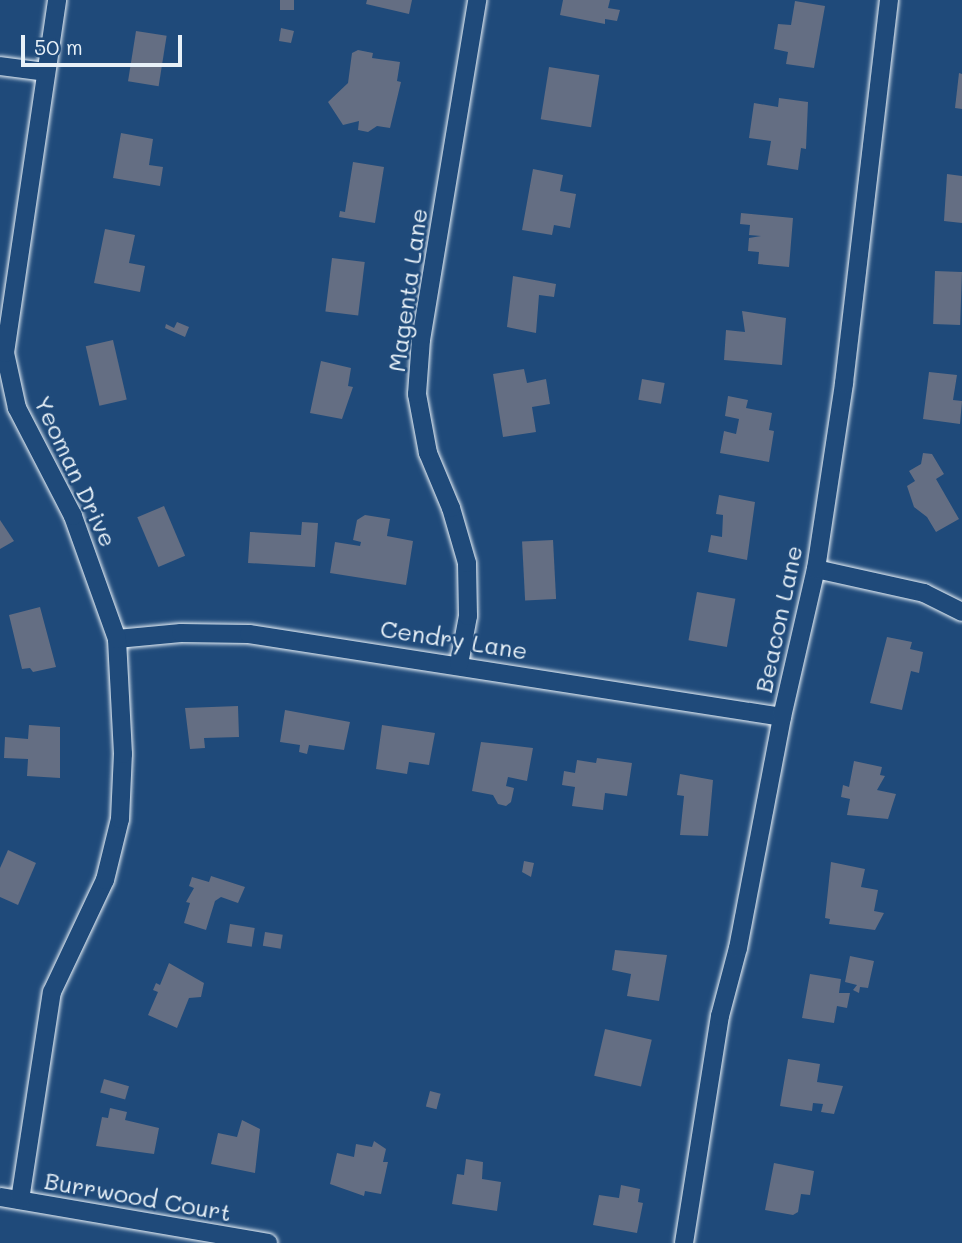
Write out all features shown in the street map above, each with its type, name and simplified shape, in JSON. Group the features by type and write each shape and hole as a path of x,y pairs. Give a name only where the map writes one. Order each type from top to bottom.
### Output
{"street":[{"name":"Yeoman Drive","path":"20,1200 52,992 105,880 120,819 123,754 117,639 73,516 17,408 5,353 57,0"},
{"name":"Magenta Lane","path":"459,664 468,616 467,563 451,509 428,453 417,394 421,340 477,0"},
{"name":"Beacon Lane","path":"684,1243 719,1016 738,948 782,717 816,569 844,383 889,0"},
{"path":"0,66 46,72"},
{"path":"816,569 924,593 962,612"},
{"name":"Cendry Lane","path":"117,639 181,632 249,634 459,664 782,717"},
{"name":"Burrwood Court","path":"0,1198 268,1243"}],"building":[{"path":"280,0 294,0 294,10 280,10"},
{"path":"367,0 412,0 409,14 366,4"},
{"path":"563,0 610,0 608,8 620,10 617,21 605,19 605,24 560,15"},
{"path":"795,1 825,6 814,68 786,64 788,52 774,49 778,24 791,25"},
{"path":"281,28 294,31 291,43 279,41"},
{"path":"136,31 167,36 159,86 128,81"},
{"path":"358,50 373,53 372,58 400,62 397,81 401,82 390,128 377,126 368,132 358,130 359,121 343,125 328,102 348,83 352,53"},
{"path":"549,67 599,75 591,127 541,119"},
{"path":"959,73 962,74 962,109 955,108"},
{"path":"779,98 808,102 806,149 801,148 798,170 767,165 771,141 749,138 754,103 778,107"},
{"path":"121,133 153,139 149,165 163,167 160,186 113,178"},
{"path":"353,162 384,167 375,223 339,217 340,211 345,212"},
{"path":"533,169 563,175 560,191 576,194 570,228 554,225 552,235 522,230"},
{"path":"947,174 962,176 962,223 944,221"},
{"path":"741,213 793,218 789,267 758,264 759,252 748,251 749,238 761,236 749,235 750,225 740,224"},
{"path":"105,229 135,235 129,263 145,266 140,292 94,283"},
{"path":"332,258 365,262 358,316 325,312"},
{"path":"935,271 962,272 960,325 933,324"},
{"path":"513,276 556,284 554,297 539,295 536,333 507,327"},
{"path":"742,311 786,318 782,365 724,360 726,330 745,332"},
{"path":"177,322 189,327 185,337 165,328 166,324 174,328"},
{"path":"113,340 127,399 99,406 86,346"},
{"path":"321,361 351,368 348,386 353,387 342,419 310,413"},
{"path":"524,369 527,383 546,379 550,404 532,407 536,432 503,437 493,374"},
{"path":"929,372 957,375 953,400 962,401 960,424 923,419"},
{"path":"642,379 665,383 661,404 638,400"},
{"path":"728,396 748,400 746,408 772,413 769,430 774,431 769,462 720,453 724,431 736,434 739,419 725,416"},
{"path":"923,453 932,454 944,474 936,479 959,519 936,532 927,517 914,507 907,486 915,481 909,471 921,464"},
{"path":"719,495 755,502 747,560 708,552 711,535 722,537 723,515 716,514"},
{"path":"164,506 185,556 158,567 137,517"},
{"path":"365,515 390,519 387,536 413,541 406,585 330,573 335,542 360,546 361,542 353,540 357,520"},
{"path":"0,520 14,541 0,549"},
{"path":"302,522 318,523 315,567 248,563 250,532 301,535"},
{"path":"553,540 556,599 525,601 522,542"},
{"path":"697,592 735,599 727,647 688,640"},
{"path":"40,607 56,667 33,672 30,668 22,669 9,615"},
{"path":"887,637 912,642 910,649 923,652 919,673 911,671 902,710 870,703"},
{"path":"238,706 239,737 204,738 205,748 190,749 185,708"},
{"path":"285,710 350,722 344,750 309,745 307,754 299,752 300,745 280,742"},
{"path":"29,725 60,727 60,778 27,776 28,759 4,758 5,737 28,739"},
{"path":"382,725 435,733 429,765 409,762 407,774 376,769"},
{"path":"481,742 533,748 527,781 508,777 506,786 514,788 511,802 506,806 498,804 493,795 472,791"},
{"path":"597,758 632,763 627,796 605,793 603,810 572,806 575,787 562,785 564,771 575,773 577,760 596,763"},
{"path":"854,761 882,767 880,775 885,776 877,790 896,794 888,819 847,815 850,799 841,797 843,785 849,787"},
{"path":"680,774 713,780 708,836 680,835 684,796 677,795"},
{"path":"8,850 36,863 18,905 0,897 0,868"},
{"path":"524,861 534,863 531,877 522,872"},
{"path":"831,862 865,869 861,887 878,890 874,911 884,913 875,930 829,924 830,919 825,918"},
{"path":"211,876 245,887 238,903 221,897 215,901 206,930 184,923 190,903 186,902 194,888 189,886 192,877 209,882"},
{"path":"230,924 255,928 252,947 227,943"},
{"path":"265,932 283,935 281,949 263,946"},
{"path":"615,950 667,955 659,1001 627,996 631,974 612,970"},
{"path":"850,956 874,961 868,988 860,987 859,993 853,990 857,985 845,982"},
{"path":"169,963 204,983 201,997 189,998 177,1028 148,1015 158,992 153,990 156,983 160,985"},
{"path":"810,974 841,979 839,993 850,993 847,1008 837,1006 834,1023 802,1018"},
{"path":"605,1029 652,1040 641,1087 594,1076"},
{"path":"788,1059 820,1064 817,1082 843,1086 834,1114 821,1112 823,1104 813,1103 812,1111 780,1106"},
{"path":"104,1079 129,1086 125,1100 100,1092"},
{"path":"430,1091 441,1094 436,1109 426,1106"},
{"path":"110,1108 127,1112 125,1120 159,1128 154,1154 96,1146 102,1117 108,1118"},
{"path":"242,1120 260,1129 255,1173 211,1164 218,1133 237,1137"},
{"path":"374,1141 386,1149 383,1162 388,1162 381,1194 365,1191 364,1196 330,1184 337,1153 354,1157 356,1144 372,1147"},
{"path":"466,1159 483,1162 482,1179 501,1182 497,1211 452,1204 457,1174 464,1175"},
{"path":"774,1163 814,1171 810,1195 801,1194 798,1212 793,1215 765,1210"},
{"path":"621,1185 640,1189 638,1202 643,1203 637,1233 593,1225 599,1195 619,1198"}]}
